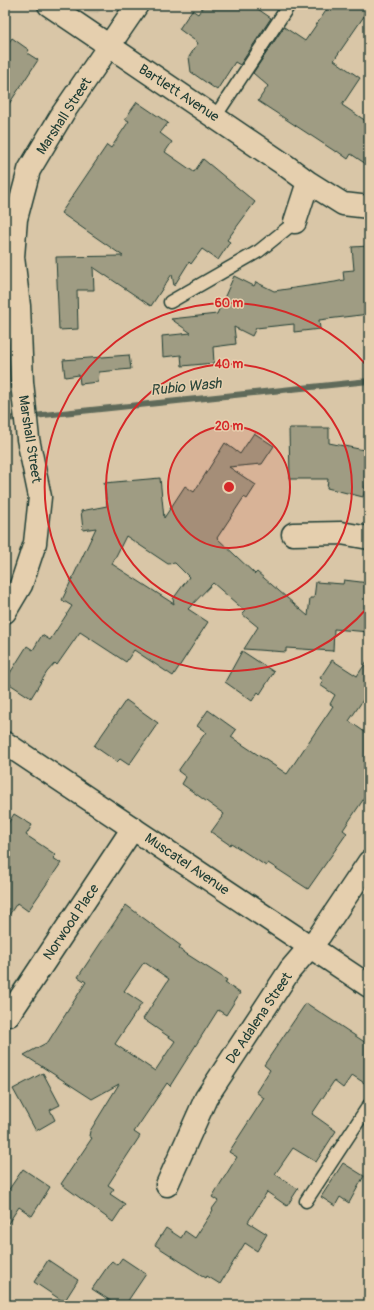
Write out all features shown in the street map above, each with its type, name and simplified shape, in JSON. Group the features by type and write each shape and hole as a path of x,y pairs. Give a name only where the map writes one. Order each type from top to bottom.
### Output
{"street":[{"name":"Bartlett Avenue","path":"49,5 110,46 130,62 215,117 308,182 343,204 369,206"},
{"name":"Marshall Street","path":"5,612 21,585 35,543 40,497 28,439 22,382 19,306 9,257 16,219 29,170 63,113 137,5"},
{"path":"295,222 308,182"},
{"path":"293,534 341,533 369,538"},
{"name":"Muscatel Avenue","path":"5,743 369,986"},
{"name":"Norwood Place","path":"9,1015 133,828"},
{"name":"De Adalena Street","path":"167,1185 206,1098 290,970 320,935 369,862"}],"lane":[{"path":"215,117 289,5"},
{"path":"170,302 259,251 295,222"},
{"path":"306,1201 369,1105"}],"shaded area":[{"path":"77,5 107,5 98,13 87,12"}],"building":[{"path":"204,5 252,5 271,18 240,65 235,62 217,90 191,72 189,57 198,43 179,29 192,10 198,14"},
{"path":"330,5 369,5 369,9 334,60 360,78 342,105 369,123 369,166 351,154 348,159 337,151 336,152 258,101 268,86 253,73 284,27 305,41"},
{"path":"12,38 29,50 27,53 38,60 5,110 5,48"},
{"path":"137,102 168,123 160,133 172,142 165,152 194,172 203,159 255,202 227,240 230,242 218,260 202,249 191,264 189,262 174,286 172,274 151,306 93,267 94,290 77,290 78,329 59,330 56,257 123,256 61,213 107,145 111,148 129,121 125,119"},
{"path":"369,246 369,314 319,320 320,329 294,332 294,324 256,328 252,336 234,327 236,344 213,347 214,363 182,366 181,355 163,357 162,336 191,333 171,319 217,314 234,276 254,286 256,282 274,291 344,280 343,271 354,270 352,247"},
{"path":"129,355 131,369 99,372 98,382 80,384 79,375 65,377 63,360"},
{"path":"289,428 329,428 329,443 369,451 369,468 363,497 327,488 328,479 290,479"},
{"path":"254,433 274,446 262,464 229,467 256,485 247,499 244,497 217,538 255,574 257,572 308,616 310,598 314,598 316,582 343,584 344,580 369,583 369,632 334,629 333,651 286,648 286,652 244,649 258,627 242,614 245,611 213,583 188,609 208,622 173,676 134,650 126,662 80,632 57,665 55,663 47,672 31,698 5,681 27,646 33,650 42,635 50,640 72,606 62,600 96,528 83,530 81,511 107,506 104,483 160,478 164,518 185,486 194,492 225,443 240,454","holes":["126,536 168,564 175,563 189,577 173,599 174,604 112,564"]},
{"path":"242,651 274,672 260,694 258,692 252,701 225,682"},
{"path":"369,658 369,691 349,721 369,735 369,791 343,830 347,833 308,889 268,863 266,866 211,832 224,814 182,784 186,777 178,771 206,732 197,726 208,710 236,730 231,737 287,774 333,706 330,704 335,695 320,685 323,680 320,678 332,660 357,676"},
{"path":"126,700 158,723 129,765 120,759 117,762 94,746"},
{"path":"14,814 32,825 26,835 56,855 53,858 61,863 28,911 17,903 5,921 5,828"},
{"path":"126,905 181,946 179,949 227,980 225,983 240,993 226,1015 218,1010 170,1086 167,1083 134,1132 140,1136 108,1185 114,1189 110,1194 125,1204 113,1222 61,1184 92,1138 89,1136 90,1131 119,1084 92,1099 24,1055 48,1042 86,982 78,977","holes":["144,962 169,979 143,1019 175,1041 155,1071 115,1044 142,1003 124,991"]},
{"path":"306,1003 369,1045 369,1086 352,1075 343,1088 334,1081 312,1114 336,1131 316,1162 293,1148 275,1174 298,1189 287,1206 267,1192 248,1222 267,1234 257,1251 245,1243 220,1284 207,1276 206,1278 155,1245 166,1228 181,1238 185,1231 195,1238 213,1210 212,1209 218,1201 212,1197 237,1157 229,1152 264,1098 256,1092 270,1070 264,1065"},
{"path":"43,1073 60,1105 50,1110 55,1120 36,1131 13,1089"},
{"path":"343,1163 364,1176 349,1203 340,1197 335,1206 321,1197"},
{"path":"23,1169 50,1187 32,1216 19,1207 5,1228 5,1195"},
{"path":"122,1258 146,1274 125,1305 117,1305 92,1289 110,1263 112,1261 117,1265"},
{"path":"48,1260 78,1280 64,1302 34,1282"}],"waterway":[{"name":"Rubio Wash","path":"5,419 369,381"}]}
